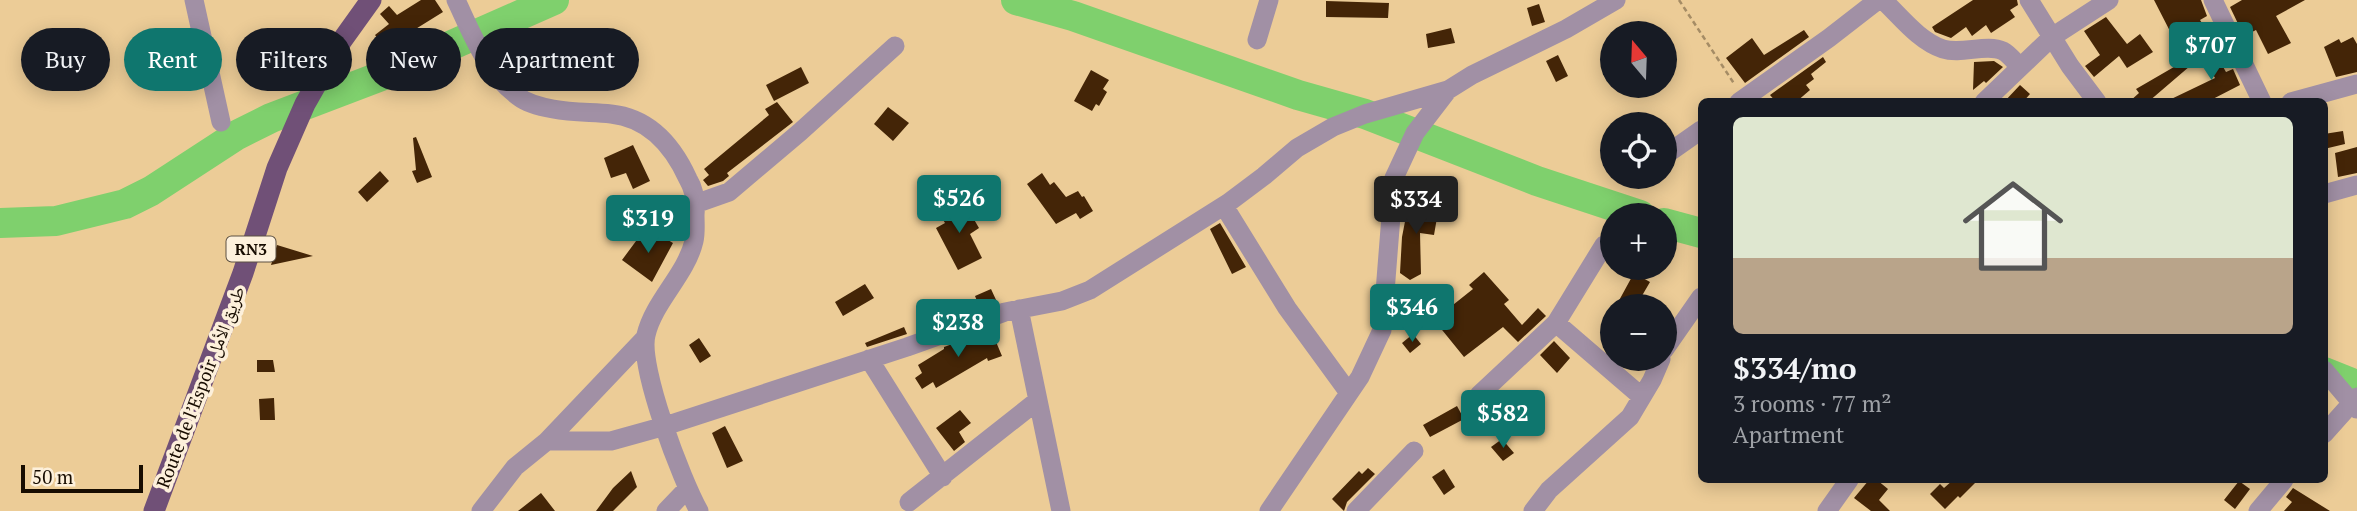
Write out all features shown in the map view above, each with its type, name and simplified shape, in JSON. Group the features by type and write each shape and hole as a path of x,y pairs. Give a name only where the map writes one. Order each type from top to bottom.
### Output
{"highway":[{"name":"Route de l’Espoir طريق الأمل","path":"154,511 243,273 277,168 305,104 338,46 372,0"}],"street":[{"path":"194,0 221,122"},
{"path":"456,0 490,66 503,84 521,99 544,107 568,112 613,114 651,127 674,153 690,181 695,204 694,242 652,319 645,338 547,441 515,467 481,511"},
{"path":"1257,40 1269,0"},
{"path":"547,441 611,441 665,426 1005,312 1062,301 1090,290 1224,205 1265,176 1297,148 1333,127 1365,114 1448,90 1616,0"},
{"path":"1745,98 1881,0 1922,38 1939,48 1955,52 1989,49 2003,51 2019,66"},
{"path":"2029,0 2070,66 2094,98"},
{"path":"1988,98 2053,37 2109,0"},
{"path":"2213,0 2260,98"},
{"path":"695,204 729,192 895,46"},
{"path":"2306,98 2357,84"},
{"path":"1269,511 1372,356 1382,330 1394,178 1415,133 1448,90"},
{"path":"1677,147 1698,132"},
{"path":"2328,193 2357,185"},
{"path":"1224,205 1287,307 1349,393"},
{"path":"1479,395 1556,323 1600,252"},
{"path":"1677,331 1698,301"},
{"path":"1019,309 1061,511"},
{"path":"1556,323 1642,397"},
{"path":"645,338 649,376 665,426 699,511"},
{"path":"869,359 943,477"},
{"path":"1533,511 1549,490 1630,417 1655,371"},
{"path":"2328,374 2355,404 2328,430"},
{"path":"908,502 1037,401"},
{"path":"1356,511 1374,503 1414,451"},
{"path":"1827,511 1847,483"},
{"path":"2258,511 2281,483"},
{"path":"666,511 688,488"}],"path":[{"path":"1679,0 1741,98"}],"building":[{"path":"421,0 435,0 443,12 417,28 384,28 389,24 380,14 389,6 397,15"},
{"path":"1973,0 2017,0 2018,5 2010,10 2015,17 1991,33 1986,25 1972,36 1966,27 1951,38 1935,32 1932,27"},
{"path":"2154,0 2201,0 2207,16 2200,20 2202,23 2174,39"},
{"path":"2242,0 2305,0 2276,16 2291,43 2268,54 2256,30 2244,36 2230,7"},
{"path":"1326,1 1389,3 1388,18 1326,17"},
{"path":"1539,4 1545,22 1532,26 1527,8"},
{"path":"2106,17 2127,44 2140,34 2153,52 2127,68 2119,56 2094,77 2085,66 2100,55 2084,31"},
{"path":"1451,28 1455,43 1428,48 1426,34"},
{"path":"1804,30 1809,37 1745,83 1726,58 1752,38 1764,55"},
{"path":"2353,37 2357,44 2357,72 2336,77 2324,47 2339,39 2341,43"},
{"path":"2211,46 2226,72 2233,69 2240,85 2215,98 2173,98 2215,78 2200,52"},
{"path":"1558,55 1568,76 1556,82 1546,61"},
{"path":"1823,57 1826,62 1811,74 1814,79 1806,85 1810,90 1801,98 1773,98 1770,95"},
{"path":"2186,60 2190,66 2153,98 2133,98 2139,93 2136,89"},
{"path":"1994,61 2003,67 1986,83 1984,81 1973,90 1974,62"},
{"path":"801,67 809,83 774,101 766,85"},
{"path":"1091,70 1109,80 1103,89 1107,92 1099,106 1096,104 1092,111 1074,101"},
{"path":"2020,85 2030,94 2026,98 2008,98"},
{"path":"777,102 793,122 727,173 729,176 723,181 708,186 703,180 709,175 704,169 769,115 765,109"},
{"path":"888,107 909,123 893,141 874,124"},
{"path":"2343,131 2345,144 2328,148 2328,133"},
{"path":"416,137 432,177 417,183 412,171 416,170 413,138"},
{"path":"633,145 650,181 633,189 626,173 611,178 604,158"},
{"path":"2357,147 2357,173 2338,177 2335,153"},
{"path":"380,171 389,181 367,202 358,192"},
{"path":"1042,173 1050,185 1054,182 1066,197 1078,191 1093,211 1080,219 1076,213 1056,224 1027,184"},
{"path":"962,199 979,228 970,234 982,258 958,270 936,228 945,223 939,213"},
{"path":"1409,201 1439,206 1434,235 1420,233 1421,274 1410,280 1400,273 1402,237"},
{"path":"1220,223 1246,267 1232,274 1210,229"},
{"path":"653,231 673,243 652,282 622,260 639,237 648,240"},
{"path":"277,245 313,256 271,265"},
{"path":"1484,272 1509,300 1504,304 1522,325 1538,308 1546,316 1518,342 1503,327 1464,357 1434,320 1473,289 1469,285"},
{"path":"1630,280 1650,282 1643,294 1623,294"},
{"path":"865,284 874,298 843,316 835,302"},
{"path":"991,289 997,302 980,308 975,296"},
{"path":"904,327 907,334 867,347 865,343"},
{"path":"991,330 1002,356 988,361 987,358 936,388 933,382 922,389 915,378 922,373 918,365 944,347"},
{"path":"1413,334 1421,344 1410,353 1402,343"},
{"path":"699,338 711,356 700,363 689,345"},
{"path":"1554,341 1570,358 1557,373 1540,355"},
{"path":"257,360 273,360 275,372 257,372"},
{"path":"274,398 275,420 260,420 259,399"},
{"path":"1457,406 1464,419 1430,437 1423,425"},
{"path":"960,410 971,423 959,432 965,442 954,451 936,428"},
{"path":"725,426 743,461 727,468 712,433"},
{"path":"1502,439 1514,453 1503,461 1491,447"},
{"path":"1368,468 1375,474 1347,502 1344,511 1332,499 1359,471 1362,474"},
{"path":"1444,469 1455,487 1444,495 1432,477"},
{"path":"631,471 637,487 613,511 596,511 613,488"},
{"path":"1866,483 1881,483 1888,489 1879,500 1890,511 1871,511 1854,498"},
{"path":"1950,483 1975,483 1945,509 1930,494 1940,484 1944,488"},
{"path":"2237,483 2250,489 2235,509 2224,500"},
{"path":"2293,488 2330,511 2284,511 2292,502 2286,497"},
{"path":"541,493 555,511 518,511"}],"waterway":[{"path":"0,223 56,221 125,204 151,191 237,135 271,118 384,75 554,0"},
{"path":"1016,0 1073,16 1298,95 1365,114 1537,181 1604,203"},
{"path":"1677,227 1698,232"},
{"path":"2328,374 2357,385"}]}
